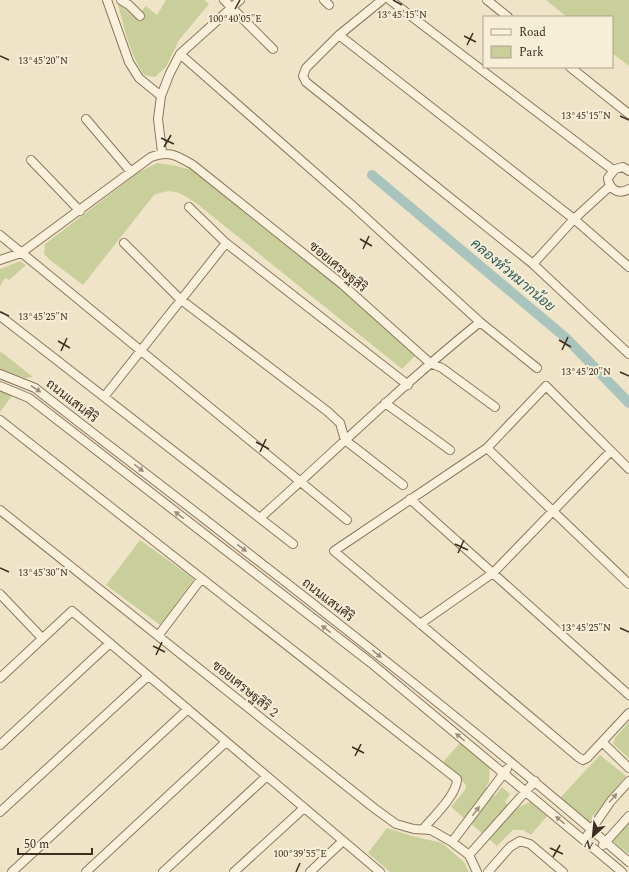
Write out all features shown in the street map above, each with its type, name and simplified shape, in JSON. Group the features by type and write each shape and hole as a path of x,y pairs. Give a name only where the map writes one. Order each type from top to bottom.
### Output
{"street":[{"path":"107,0 129,62 139,78 160,96"},
{"path":"121,0 129,5 140,16"},
{"path":"224,0 273,49"},
{"path":"0,260 21,253 80,211 151,157 162,152 158,119 160,96 180,54 240,0"},
{"path":"382,0 339,36 306,68 304,76 306,82 533,264 629,354"},
{"path":"390,0 613,170"},
{"path":"487,0 507,16"},
{"path":"339,36 574,219 629,267"},
{"path":"180,54 353,206 480,322 537,368"},
{"path":"571,68 629,114"},
{"path":"86,119 131,172"},
{"name":"ซอยเศรษฐสิริ","path":"162,152 177,155 193,165 344,285 430,363 442,368 495,407"},
{"path":"31,160 80,211"},
{"path":"629,171 622,167 613,170 608,178 610,186 620,192 629,189"},
{"path":"533,264 574,219 610,186"},
{"path":"189,207 226,243 408,385"},
{"path":"0,235 302,481 347,520"},
{"path":"124,243 180,299 326,411 340,423 345,440 403,485"},
{"path":"104,397 142,350 180,299 226,243"},
{"path":"0,316 293,544"},
{"path":"260,518 302,481 385,403 408,385 430,363 480,322"},
{"name":"ถนนแสนศิริ","path":"0,374 35,388 207,521 428,694 535,781 629,862"},
{"name":"ถนนแสนศิริ","path":"0,386 28,398 348,646 526,791 622,872"},
{"path":"629,469 546,386 487,448 334,551 583,760 587,758 629,713"},
{"path":"385,403 450,450"},
{"path":"55,419 63,410"},
{"path":"0,420 456,780 457,786 453,793 424,829"},
{"path":"487,448 629,584"},
{"path":"420,624 493,573 611,450"},
{"path":"410,499 629,695"},
{"name":"ซอยเศรษฐสิริ 2","path":"0,510 396,824 431,830 452,842 469,855 477,872"},
{"path":"199,530 207,521"},
{"path":"158,636 201,579"},
{"path":"0,594 42,638"},
{"path":"2,673 72,611 380,872"},
{"path":"348,646 356,637"},
{"path":"0,745 110,643"},
{"path":"0,812 148,676"},
{"path":"420,704 428,694"},
{"path":"12,872 188,709"},
{"path":"86,872 226,742"},
{"path":"602,742 629,768"},
{"path":"452,842 513,763"},
{"path":"163,872 267,776"},
{"path":"469,855 535,781"},
{"path":"584,840 610,801 629,781"},
{"path":"234,872 304,808"},
{"path":"597,851 629,816"},
{"path":"310,872 343,841"},
{"path":"488,872 510,847 520,841 530,844 563,872"}],"green space":[{"path":"166,0 204,0 209,4 179,40 166,67 155,77 144,75 134,58 117,1 135,18 146,6 157,15"},
{"path":"546,0 629,0 629,66 613,54 613,16 566,16"},
{"path":"157,163 192,170 419,352 402,369 196,203 186,196 176,192 167,191 154,195 83,285 44,254 45,244 139,172"},
{"path":"20,261 26,265 9,280 5,278 0,286 0,269"},
{"path":"0,352 33,377 25,378 0,369"},
{"path":"0,391 12,396 0,412"},
{"path":"140,540 194,579 160,625 106,585"},
{"path":"629,722 629,758 613,744 615,738"},
{"path":"460,743 490,768 489,782 486,787 495,796 502,787 510,794 505,802 513,810 530,802 547,816 531,835 523,830 513,830 497,846 451,807 465,790 466,785 443,762"},
{"path":"600,755 626,776 589,822 560,798"},
{"path":"629,821 629,854 613,841 613,839"},
{"path":"387,828 442,843 464,862 469,872 390,872 368,853"}],"waterway":[{"name":"คลองหัวหมากน้อย","path":"372,175 566,338 629,403"}]}
